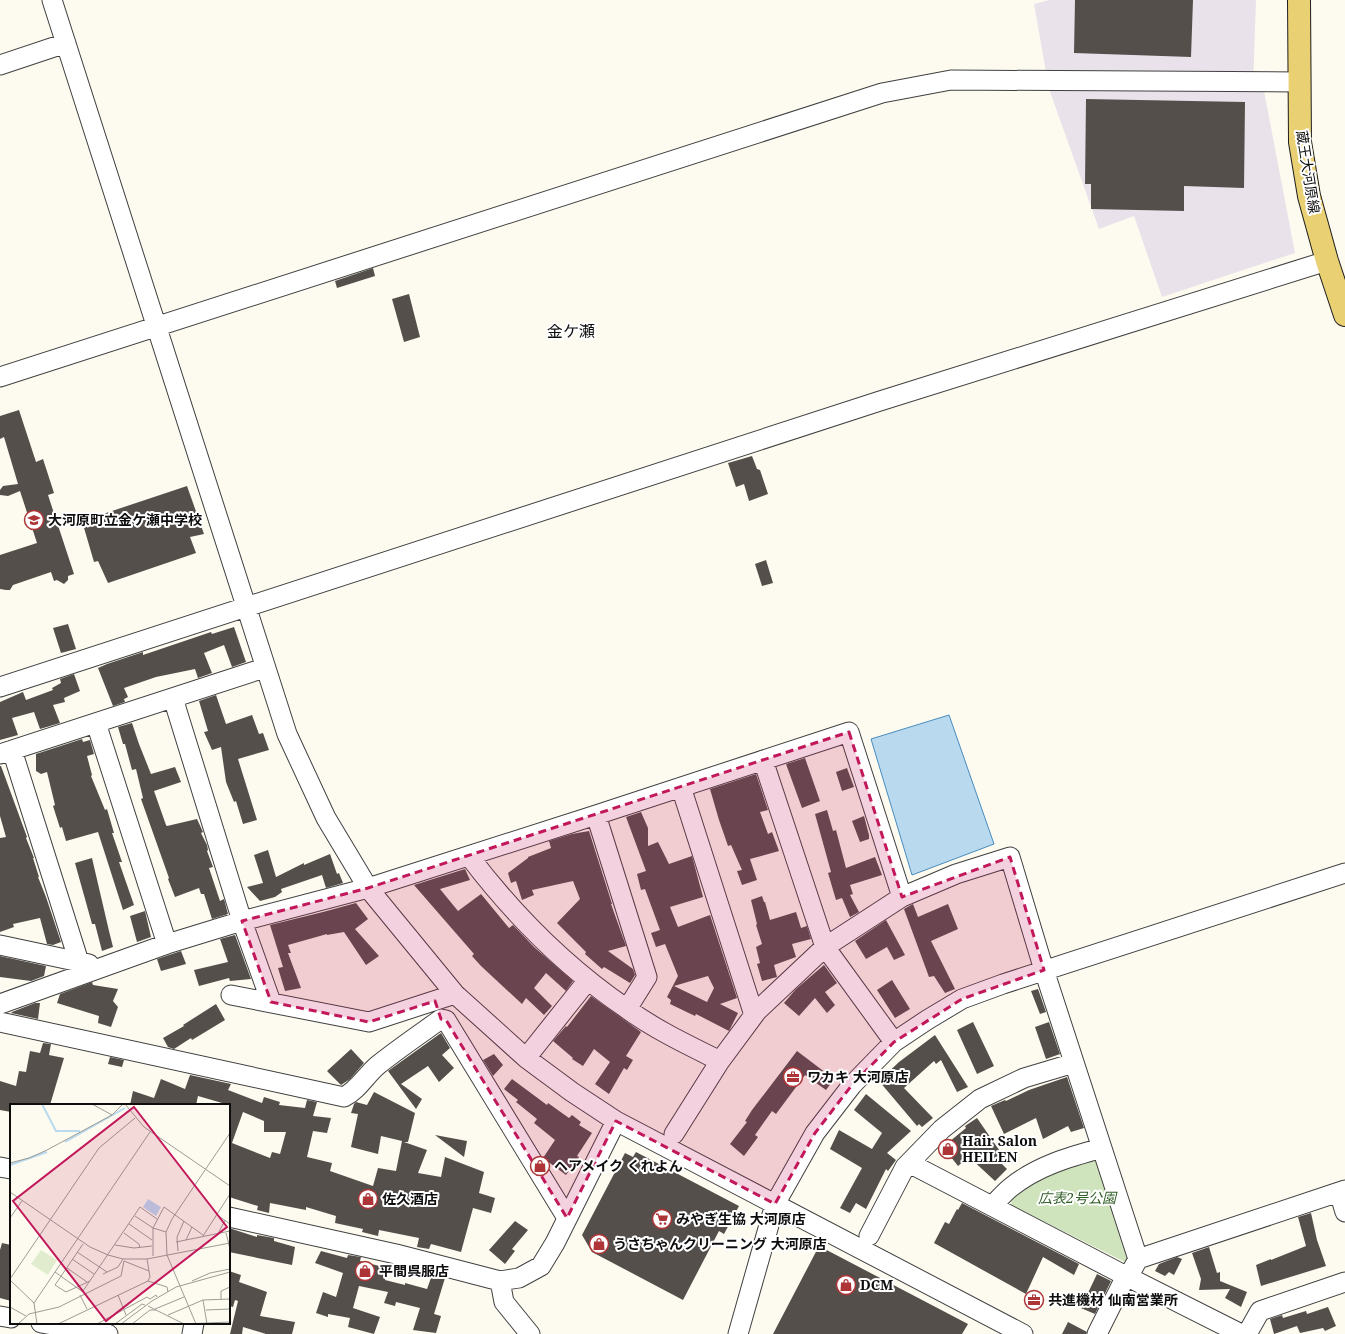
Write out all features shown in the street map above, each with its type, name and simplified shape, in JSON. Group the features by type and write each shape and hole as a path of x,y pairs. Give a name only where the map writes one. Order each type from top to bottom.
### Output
{"main road":[{"name":"蔵王大河原線","path":"1299,0 1300,142 1309,196 1327,261 1345,316"}],"street":[{"path":"52,0 158,326 287,734 326,818 368,888 455,994 526,1058 572,1092 616,1121 1023,1334"},
{"path":"0,65 66,43"},
{"path":"0,377 882,93 951,80 1299,82"},
{"path":"0,687 247,608 880,401 1327,261"},
{"path":"79,962 6,752 255,671"},
{"path":"173,698 242,920 271,1002"},
{"path":"96,723 167,944"},
{"path":"0,1004 167,944 242,920 368,888 849,732 902,897"},
{"path":"763,760 825,947 894,1042"},
{"path":"681,787 754,1015"},
{"path":"596,815 647,977 627,1009"},
{"path":"469,856 492,886 526,924 588,980 627,1009 670,1036 720,1062"},
{"path":"674,1134 720,1062 754,1015 825,947 902,897 956,874 1010,857 1044,970 1138,1259"},
{"path":"738,1334 775,1204 815,1133 852,1085 894,1042 962,999 1044,970 1345,873"},
{"path":"0,945 102,967"},
{"path":"526,1058 588,980"},
{"path":"231,995 369,1022 455,994"},
{"path":"435,1001 441,1019"},
{"path":"0,1022 344,1097 352,1093 376,1067 441,1019"},
{"path":"441,1019 446,1020 567,1218"},
{"path":"869,1236 905,1167 942,1129 980,1099 1024,1078 1074,1063"},
{"path":"230,1217 396,1254 500,1281 519,1278 541,1266 555,1243 616,1121"},
{"path":"992,1206 1009,1188 1031,1174 1061,1160 1102,1148"},
{"path":"910,1163 1241,1334"},
{"path":"0,1167 10,1169"},
{"path":"1097,1334 1127,1276 1138,1259 1342,1191 1345,1212"},
{"path":"500,1281 504,1302 530,1334"},
{"path":"1248,1334 1260,1311 1345,1282"},
{"path":"0,1316 10,1318"},
{"path":"47,1324 108,1334"},
{"path":"192,1334 194,1324"}],"highlighted area":[{"path":"849,732 902,897 1010,857 1044,970 962,999 894,1042 852,1085 815,1133 775,1204 616,1121 567,1218 446,1020 441,1019 435,1001 369,1022 271,1002 242,921 368,888"}],"shaded area":[{"path":"1049,0 1256,0 1253,88 1264,91 1295,253 1162,297 1134,216 1099,229 1049,89 1034,4"}],"green space":[{"name":"広表2号公園","path":"1101,1154 1133,1255 1127,1263 1011,1205 1013,1191 1043,1173"}],"water":[{"path":"949,715 994,844 912,875 871,739"}],"building":[{"path":"1075,0 1193,0 1191,57 1074,53"},
{"path":"1086,99 1245,102 1244,188 1184,186 1184,211 1091,209 1091,184 1085,184"},
{"path":"373,268 375,276 337,288 335,281"},
{"path":"409,294 420,337 404,342 392,299"},
{"path":"19,410 36,462 43,459 54,493 48,495 74,574 68,576 68,580 64,584 57,580 54,581 51,572 13,585 10,590 6,590 0,589 0,555 37,543 20,491 8,496 0,495 0,490 3,486 18,484 4,437 0,439 0,416"},
{"path":"752,456 757,469 760,470 768,494 749,501 744,484 736,487 728,463"},
{"path":"187,486 204,534 190,537 196,553 108,583 98,561 94,562 82,521"},
{"path":"766,560 773,583 762,586 755,564"},
{"path":"68,624 76,649 61,653 53,628"},
{"path":"234,627 246,662 232,667 224,645 204,653 212,673 198,678 195,669 156,677 124,688 128,697 124,699 125,702 113,706 98,668 143,652 143,655 211,632 212,634"},
{"path":"74,674 80,691 64,698 65,702 53,705 60,723 40,729 34,712 12,718 18,735 0,740 0,702 23,692 26,700 53,690 52,688 61,683 60,679"},
{"path":"216,695 226,724 252,715 259,734 263,733 269,750 238,759 257,820 243,824 236,801 234,802 226,782 221,747 212,750 204,732 208,731 199,701"},
{"path":"132,723 151,774 175,767 181,782 154,791 166,825 197,819 203,832 201,833 207,845 207,851 213,867 209,868 220,901 224,899 228,914 212,919 204,894 201,894 199,888 175,897 141,799 143,798 136,769 132,770 125,744 123,744 118,727"},
{"path":"82,739 83,742 90,740 94,754 87,756 91,776 105,810 107,809 114,833 112,833 122,862 119,862 134,905 123,910 98,832 66,841 53,806 55,805 47,772 41,774 36,771 36,754"},
{"path":"805,758 820,801 802,808 786,764"},
{"path":"0,766 27,837 26,838 34,858 38,877 61,942 53,945 47,944 40,918 13,924 14,927 0,932 0,838 6,837 0,816"},
{"path":"847,768 854,787 842,791 836,772"},
{"path":"756,774 768,810 760,812 768,834 772,832 779,851 750,859 757,880 742,885 737,871 742,870 731,845 728,846 710,789"},
{"path":"827,810 833,831 836,830 846,868 875,857 882,875 850,885 853,894 850,895 859,912 850,917 842,898 836,900 828,873 831,872 815,814"},
{"path":"641,812 648,828 648,846 658,842 669,864 692,856 703,897 670,907 678,927 710,915 737,998 720,1004 738,1013 729,1031 696,1014 695,1016 670,1004 671,1000 667,997 678,976 665,944 656,947 651,933 660,930 645,889 641,890 637,874 646,871 626,817","holes":["708,976 714,988 707,1002 674,986"]},
{"path":"864,816 869,839 860,842 852,821"},
{"path":"589,831 611,904 626,946 608,951 633,969 635,975 630,983 604,967 602,969 585,954 586,952 557,923 580,899 573,881 532,890 534,895 522,900 516,881 511,883 508,873 528,857 551,848 549,841 572,834"},
{"path":"268,850 276,877 304,863 304,865 330,854 337,874 339,873 343,883 326,888 322,875 281,889 282,892 275,897 260,901 247,887 263,883 254,855"},
{"path":"92,858 113,947 102,951 95,924 92,924 75,863"},
{"path":"465,869 470,880 440,889 458,911 481,894 509,928 513,925 534,947 573,981 566,991 546,973 534,988 552,1006 544,1015 526,998 522,1004 481,966 472,956 474,954 414,885"},
{"path":"762,896 770,920 796,912 801,928 807,926 811,939 792,944 796,957 774,965 777,977 762,981 757,964 760,963 756,947 762,944 756,925 751,900"},
{"path":"356,903 368,919 355,929 379,956 366,965 344,932 327,934 288,945 291,953 288,953 301,988 285,991 278,968 283,967 270,925"},
{"path":"913,904 918,917 948,904 958,929 931,941 955,989 945,993 934,976 929,977 904,909"},
{"path":"145,911 151,937 137,942 130,916"},
{"path":"886,920 905,955 894,960 887,947 866,959 855,941"},
{"path":"235,935 251,979 230,981 229,978 199,986 194,970 228,962 220,939"},
{"path":"181,951 186,964 161,971 157,959"},
{"path":"0,956 46,966 44,976 31,981 0,977"},
{"path":"824,965 837,983 825,992 835,1005 827,1013 815,998 799,1016 784,1003 796,989"},
{"path":"892,980 910,1009 895,1018 877,990"},
{"path":"92,982 93,985 118,989 113,1001 118,1007 111,1027 98,1023 99,1016 57,1003 60,994"},
{"path":"1038,989 1046,1012 1040,1014 1031,991"},
{"path":"591,996 641,1032 626,1056 633,1060 627,1070 624,1068 609,1094 595,1084 610,1062 594,1049 583,1066 572,1059 573,1058 553,1041 566,1026 567,1027"},
{"path":"35,1003 40,1003 38,1019 11,1013 12,1012"},
{"path":"216,1004 225,1020 174,1049 168,1047 163,1038 184,1026 183,1025"},
{"path":"973,1022 994,1066 977,1074 957,1030"},
{"path":"1049,1022 1060,1054 1046,1059 1035,1027"},
{"path":"441,1033 450,1048 442,1055 454,1068 439,1082 428,1066 401,1084 422,1099 416,1109 388,1071"},
{"path":"935,1035 968,1087 957,1092 941,1060 936,1064 934,1061 904,1088 933,1118 922,1127 919,1124 917,1126 879,1081 899,1062"},
{"path":"43,1043 51,1044 49,1055 64,1058 50,1104 10,1104 10,1112 0,1110 0,1081 16,1086 19,1071 26,1072 30,1051 40,1053"},
{"path":"351,1049 364,1063 350,1079 341,1085 327,1071"},
{"path":"797,1051 834,1079 826,1090 805,1075 776,1114 772,1111 755,1135 758,1137 744,1156 730,1144 747,1122 745,1121 752,1110"},
{"path":"494,1054 503,1065 493,1076 483,1060"},
{"path":"110,1057 124,1060 122,1067 108,1064"},
{"path":"190,1075 231,1084 228,1090 262,1103 264,1097 280,1102 279,1105 305,1108 307,1100 317,1102 313,1116 331,1118 327,1133 313,1131 307,1157 332,1163 330,1171 373,1186 378,1168 396,1171 402,1141 381,1136 378,1154 351,1147 358,1114 351,1113 354,1104 356,1102 367,1105 374,1092 415,1113 408,1142 404,1142 427,1150 418,1173 441,1177 445,1157 484,1172 479,1193 495,1198 491,1213 473,1208 461,1252 431,1244 429,1249 417,1247 419,1238 379,1230 378,1236 362,1232 363,1229 335,1223 336,1216 306,1207 306,1210 270,1203 269,1213 257,1210 258,1206 230,1197 230,1104 198,1096 196,1104 130,1104 133,1091 154,1098 161,1079 185,1089","holes":["243,1112 264,1121 264,1132 286,1132 280,1154 272,1152 270,1158 232,1143"]},
{"path":"1067,1077 1084,1128 1071,1132 1068,1126 1043,1139 1036,1118 1004,1134 991,1106 1005,1100 1006,1101 1029,1090"},
{"path":"512,1079 547,1105 548,1103 569,1118 572,1115 581,1122 579,1125 592,1133 577,1156 579,1157 566,1175 543,1158 555,1140 534,1123 537,1119 516,1102 518,1100 504,1089"},
{"path":"866,1094 911,1131 887,1153 896,1160 888,1171 886,1169 866,1209 856,1203 850,1213 840,1208 862,1168 830,1149 839,1130 872,1149 882,1133 854,1110"},
{"path":"977,1118 1006,1160 1002,1164 1007,1169 995,1181 969,1157 958,1166 943,1147 966,1128 965,1126"},
{"path":"435,1135 467,1141 464,1157"},
{"name":"みやぎ生協 大河原店","path":"636,1152 739,1206 724,1234 719,1231 683,1300 592,1252 582,1235 625,1153 633,1157"},
{"path":"962,1203 1079,1264 1074,1275 1043,1257 1026,1294 934,1243 945,1222 949,1224"},
{"path":"1311,1213 1317,1240 1326,1266 1261,1286 1256,1265 1306,1246 1298,1217"},
{"path":"515,1221 528,1230 512,1249 515,1251 505,1264 489,1250"},
{"path":"230,1228 257,1237 257,1235 274,1238 274,1241 295,1247 292,1265 230,1252"},
{"path":"2,1243 10,1245 10,1301 0,1298 0,1250"},
{"name":"DCM","path":"819,1246 968,1324 962,1334 773,1334"},
{"path":"1209,1247 1217,1273 1220,1272 1220,1281 1247,1292 1241,1307 1225,1298 1230,1289 1199,1290 1201,1279 1192,1253"},
{"path":"321,1251 347,1258 348,1255 361,1257 360,1261 387,1268 385,1280 405,1285 405,1283 427,1289 432,1275 445,1278 434,1314 441,1316 436,1333 413,1330 420,1308 396,1302 395,1306 384,1303 388,1292 359,1286 353,1308 380,1317 374,1334 348,1327 350,1318 328,1314 328,1317 316,1313 323,1292 336,1297 343,1273 315,1263"},
{"path":"1177,1257 1182,1259 1174,1275 1169,1272 1165,1276 1155,1271 1159,1264"},
{"path":"230,1271 241,1275 239,1282 267,1292 260,1316 295,1322 292,1334 266,1334 243,1327 242,1334 230,1334 238,1301 235,1300 233,1307 230,1306"},
{"path":"1097,1274 1111,1281 1095,1314 1076,1306 1083,1293 1087,1295"},
{"path":"1328,1307 1336,1326 1325,1331 1323,1328 1300,1333 1297,1326 1274,1334 1270,1319 1282,1315 1283,1318 1306,1311 1307,1314"},
{"path":"1068,1322 1087,1332 1086,1334 1062,1334"}],"place":[{"name":"大河原町立金ケ瀬中学校","path":"34,520"},
{"name":"ワカキ 大河原店","path":"793,1077"},
{"name":"Hair Salon HEILEN","path":"948,1149"},
{"name":"ヘアメイク くれよん","path":"540,1166"},
{"name":"佐久酒店","path":"368,1199"},
{"name":"みやぎ生協 大河原店","path":"662,1219"},
{"name":"うさちゃんクリーニング 大河原店","path":"599,1244"},
{"name":"平間呉服店","path":"365,1271"},
{"name":"DCM","path":"846,1285"},
{"name":"共進機材 仙南営業所","path":"1034,1300"}],"district":[{"name":"金ケ瀬","path":"571,331"}]}
